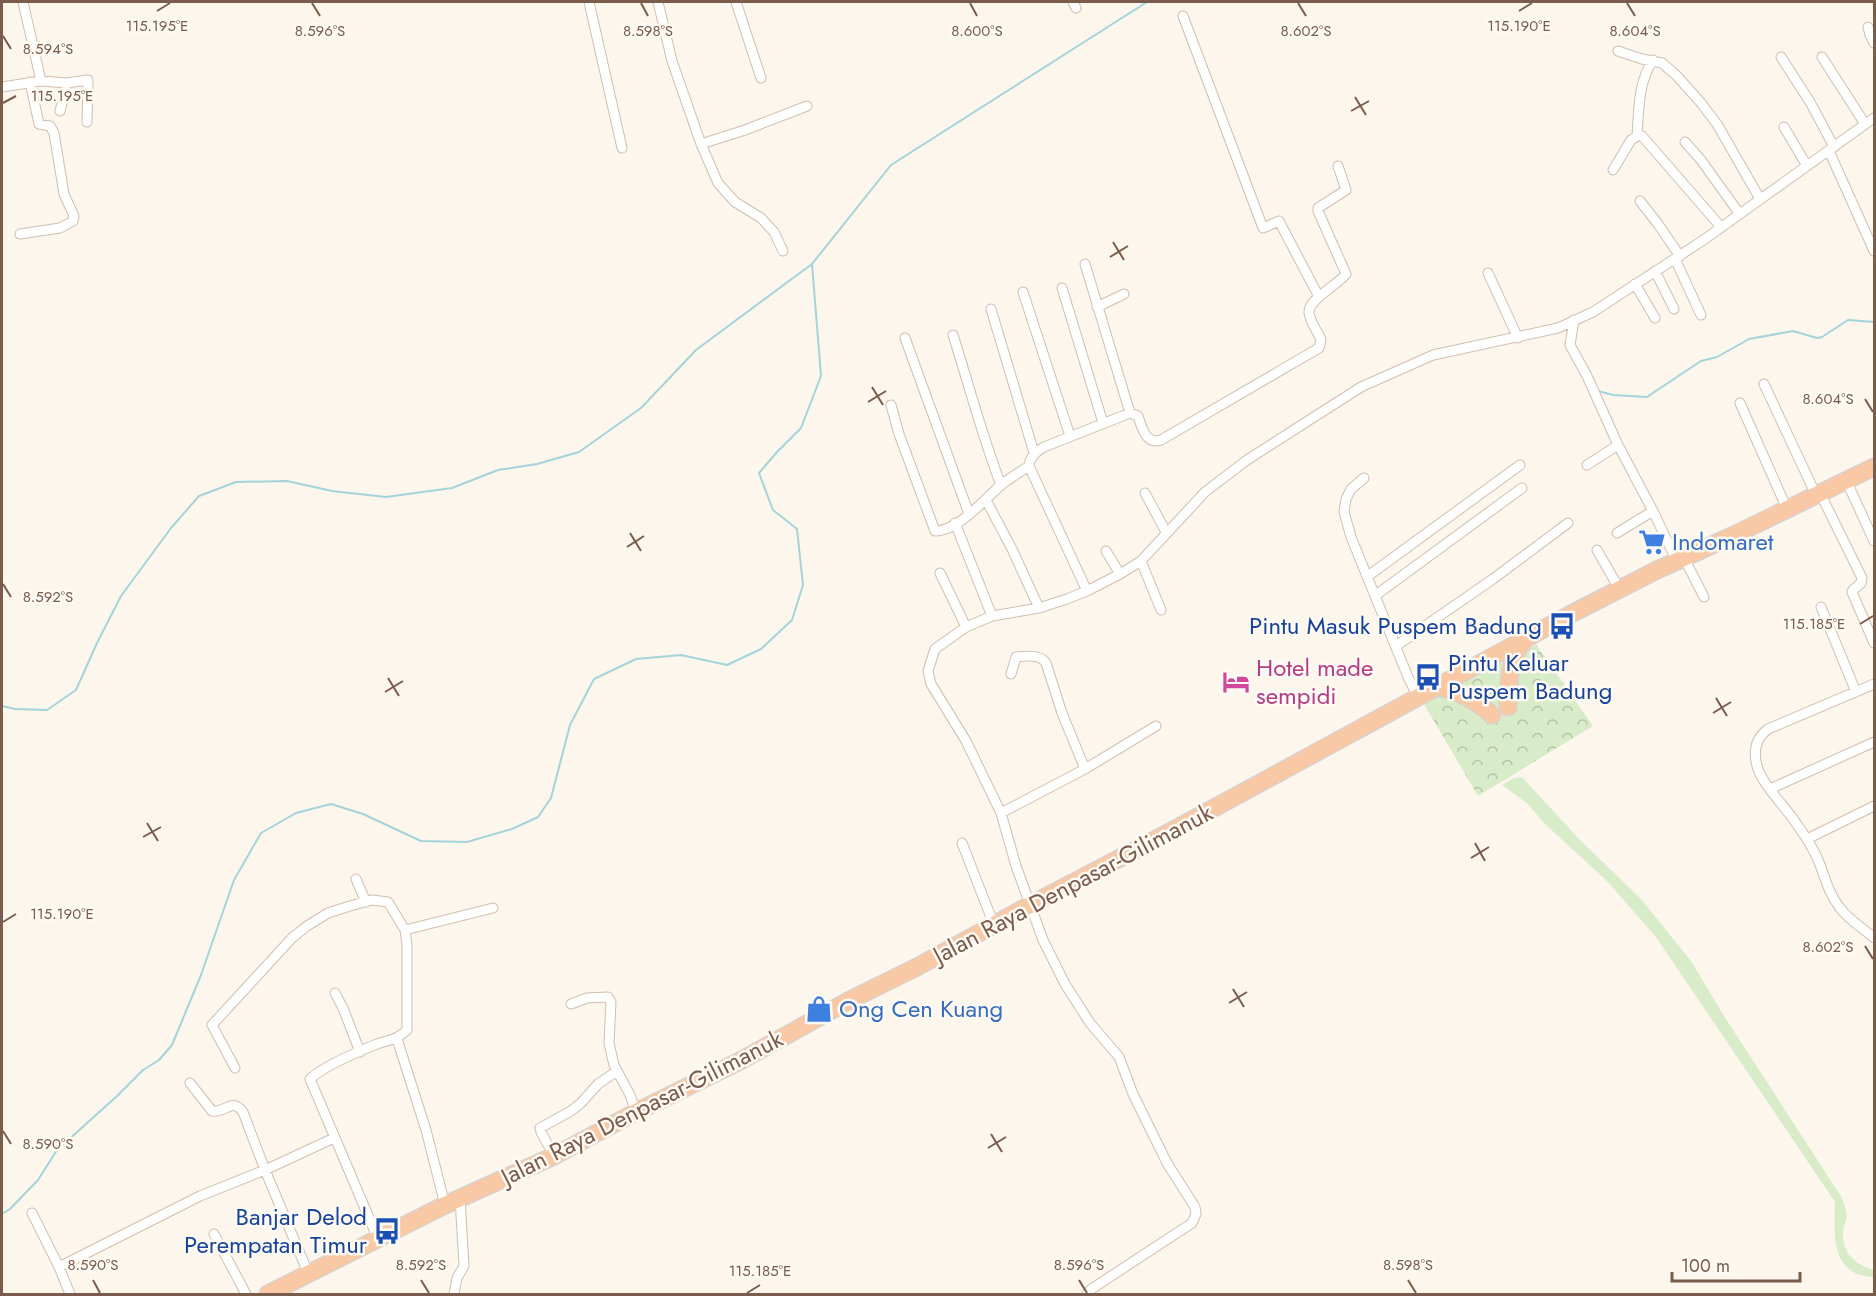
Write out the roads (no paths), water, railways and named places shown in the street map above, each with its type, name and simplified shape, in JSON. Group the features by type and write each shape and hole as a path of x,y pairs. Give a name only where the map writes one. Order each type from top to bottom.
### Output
{"highway":[{"name":"Jalan Raya Denpasar-Gilimanuk","path":"268,1294 453,1201 554,1156 636,1112 740,1061 850,1000 917,967 1620,590 1846,480 1873,471"},
{"path":"1508,707 1512,661 1518,647 1527,638"},
{"path":"1437,687 1453,690 1478,702 1492,715"}],"street":[{"path":"20,234 60,228 73,221 74,216 64,194 54,133 50,126 39,124 23,2"},
{"path":"589,2 622,148"},
{"path":"658,2 672,61 701,144 718,183 735,202 761,218 774,232 783,251"},
{"path":"736,2 761,78"},
{"path":"1184,16 1263,228 1279,221 1319,297"},
{"path":"1868,27 1875,43"},
{"path":"1618,51 1662,63 1677,76 1701,103 1728,141 1760,199"},
{"path":"1781,57 1810,102 1875,251"},
{"path":"1822,57 1865,124"},
{"path":"1612,170 1631,140 1637,135 1642,82 1653,60"},
{"path":"2,87 35,82 67,83 88,80 87,122"},
{"path":"60,111 67,83"},
{"path":"701,144 807,106"},
{"path":"1087,1294 1089,1290 1192,1223 1196,1214 1195,1208 1167,1163 1133,1094 1119,1057 1090,1023 1065,984 1043,940 1016,866 1001,813 966,741 931,684 928,671 935,649 966,627 992,616 1039,608 1087,591 1120,574 1141,561 1205,492 1247,460 1361,387 1433,355 1558,328 1593,312 1677,257 1875,118"},
{"path":"1784,127 1808,166"},
{"path":"1637,135 1642,136 1720,227"},
{"path":"1685,142 1701,160 1739,213"},
{"path":"1085,264 1097,307 1134,414 1146,435 1151,441 1156,442 1319,348 1321,340 1309,313 1310,307 1346,274 1318,211 1318,208 1346,190 1338,166"},
{"path":"1640,201 1658,224 1677,257 1701,315"},
{"path":"1655,272 1674,309"},
{"path":"1488,273 1518,338"},
{"path":"1635,284 1655,318"},
{"path":"1062,288 1103,423"},
{"path":"1023,292 1070,436"},
{"path":"1097,307 1124,294"},
{"path":"991,309 1034,453"},
{"path":"1574,320 1570,345 1653,511 1704,597"},
{"path":"953,336 988,453 1001,485"},
{"path":"905,338 969,514"},
{"path":"1764,384 1862,578 1861,583 1852,592 1875,643"},
{"path":"1740,403 1787,509"},
{"path":"891,405 899,434 935,531 969,514 1001,485 1029,466"},
{"path":"1087,591 1029,466 1030,460 1034,453 1044,447 1103,423 1134,414"},
{"path":"1587,465 1618,445"},
{"path":"1368,576 1520,465"},
{"path":"1364,478 1351,489 1346,499 1344,512 1351,537 1407,677 1418,698"},
{"path":"1846,480 1875,542"},
{"path":"1376,595 1522,488"},
{"path":"1145,493 1166,532"},
{"path":"986,500 1039,608"},
{"path":"1617,533 1653,511"},
{"path":"955,523 992,616"},
{"path":"1396,646 1493,579 1568,523"},
{"path":"1597,550 1620,590"},
{"path":"1106,551 1120,574"},
{"path":"1141,561 1161,610"},
{"path":"940,573 966,627"},
{"path":"1821,607 1856,692"},
{"path":"1011,674 1018,656 1043,659 1085,769"},
{"path":"1875,684 1764,732 1757,742 1755,752 1761,776 1807,839 1833,898 1851,920 1875,938"},
{"path":"1001,813 1085,769 1156,726"},
{"path":"1770,789 1875,742"},
{"path":"1807,839 1875,806"},
{"path":"962,843 994,925"},
{"path":"356,879 366,902"},
{"path":"235,1068 212,1025 292,938 328,913 372,900 388,902 405,930 407,1030 397,1039 380,1043 340,1060 310,1079 378,1239"},
{"path":"405,930 493,908"},
{"path":"335,993 360,1052"},
{"path":"571,1004 587,998 608,997 611,1002 609,1043 614,1065 636,1112"},
{"path":"397,1039 426,1130 453,1201 464,1266 458,1274 454,1294"},
{"path":"554,1156 540,1128 571,1111 598,1084 617,1071"},
{"path":"190,1083 212,1111 218,1112 233,1105 243,1112 309,1275"},
{"path":"59,1267 200,1196 265,1170 334,1138"},
{"path":"32,1214 70,1294"},
{"path":"214,1234 246,1294"}],"waterway":[{"path":"2,706 15,709 47,710 76,690 121,596 171,528 199,496 236,482 287,481 332,491 386,497 452,488 498,470 537,464 579,452 641,408 696,350 812,264 891,165 1147,2"},
{"path":"2,1214 10,1209 38,1180 57,1150 143,1070 159,1060 172,1045 201,975 234,880 261,833 296,813 331,804 363,814 421,841 467,842 512,829 538,817 551,798 570,725 594,679 636,659 681,655 727,665 761,649 792,620 803,585 797,529 773,510 759,473 801,428 821,376 812,264"},
{"path":"1598,391 1613,395 1647,397 1701,361 1717,357 1749,339 1793,331 1817,338 1848,320 1874,322"}],"place":[{"name":"Indomaret","path":"1652,542"},
{"name":"Pintu Masuk Puspem Badung","path":"1562,626"},
{"name":"Pintu Keluar Puspem Badung","path":"1428,677"},
{"name":"Hotel made sempidi","path":"1236,682"},
{"name":"Ong Cen Kuang","path":"819,1009"},
{"name":"Banjar Delod Perempatan Timur","path":"387,1231"}]}
